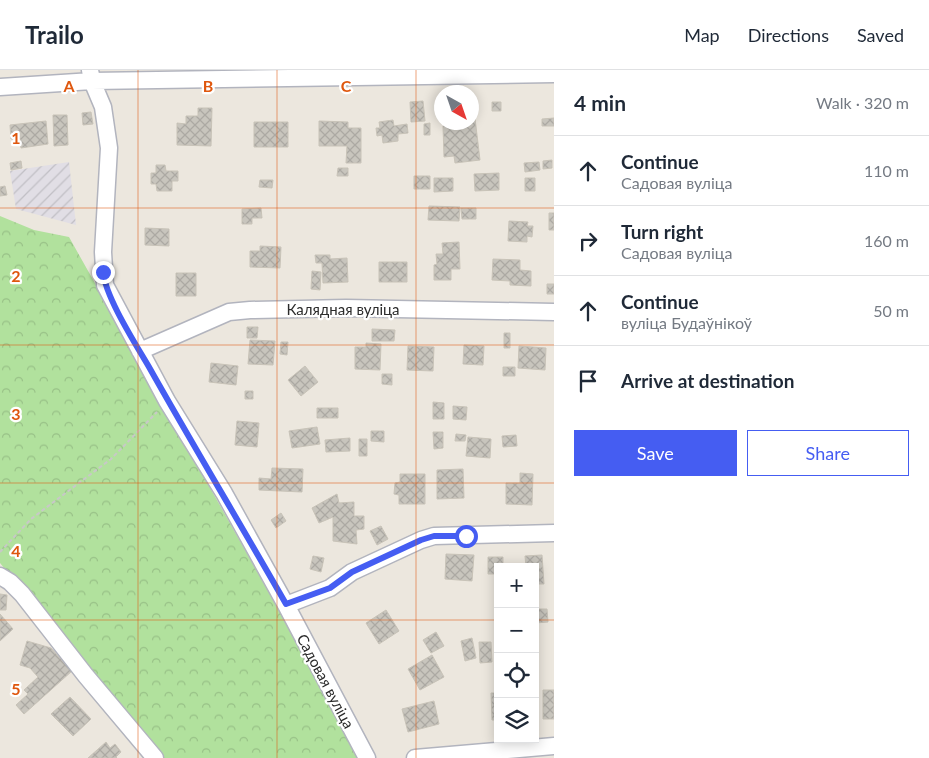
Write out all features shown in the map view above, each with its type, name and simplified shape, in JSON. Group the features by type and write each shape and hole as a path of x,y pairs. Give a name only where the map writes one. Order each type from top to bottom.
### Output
{"street":[{"path":"0,87 91,75 554,74"},
{"name":"Садовая вуліца","path":"91,75 103,107 109,148 103,252 105,285 168,401 224,493 286,604 367,758"},
{"name":"Калядная вуліца","path":"140,351 229,312 250,310 328,308 554,312"},
{"path":"286,604 330,588 352,572 434,536 554,533"},
{"path":"0,576 10,582 22,594 86,676 156,758"},
{"path":"414,758 554,746"}],"path":[{"path":"0,552 31,519 126,446 168,401"}],"shaded area":[{"path":"69,162 76,225 16,209 10,171"}],"green space":[{"path":"0,216 34,230 69,237 362,758 161,758 0,563"}],"building":[{"path":"423,101 425,121 411,122 410,102"},
{"path":"492,102 501,102 501,111 492,111"},
{"path":"198,108 212,108 211,146 177,145 177,123 186,124 186,116 198,116"},
{"path":"91,112 93,124 83,125 82,113"},
{"path":"53,115 67,115 68,145 54,146"},
{"path":"554,118 554,126 542,126 542,119"},
{"path":"393,120 394,126 407,124 408,133 398,134 398,141 383,143 382,135 377,136 376,128 380,128 379,122"},
{"path":"46,121 48,144 21,148 20,139 11,139 10,125"},
{"path":"319,121 348,122 348,128 361,128 361,163 346,163 347,146 319,146"},
{"path":"254,122 288,122 288,147 254,147"},
{"path":"430,123 430,135 424,135 424,124"},
{"path":"443,130 476,130 480,160 455,163 454,156 444,157"},
{"path":"552,160 552,168 543,169 543,161"},
{"path":"21,161 22,168 11,170 10,163"},
{"path":"539,162 540,170 525,172 524,163"},
{"path":"156,165 165,165 166,171 178,171 178,181 172,181 172,191 157,191 156,184 151,184 151,173 156,173"},
{"path":"338,168 348,168 348,176 337,176"},
{"path":"499,173 499,190 475,191 474,174"},
{"path":"414,176 430,176 430,189 414,189"},
{"path":"434,178 453,178 453,191 434,192"},
{"path":"525,178 535,178 535,191 525,191"},
{"path":"260,180 273,180 272,188 259,187"},
{"path":"5,186 7,195 0,196 0,187"},
{"path":"429,206 460,207 459,221 428,220"},
{"path":"261,208 262,218 252,218 252,224 242,224 242,209"},
{"path":"461,208 476,208 476,219 462,219"},
{"path":"549,213 554,213 554,230 549,230"},
{"path":"509,221 528,222 527,226 533,226 532,237 527,236 527,242 508,241"},
{"path":"145,228 169,229 169,246 145,245"},
{"path":"459,242 460,269 451,269 451,280 434,280 434,265 437,264 436,254 443,254 442,243"},
{"path":"260,246 281,247 280,268 250,267 250,251 260,251"},
{"path":"315,255 330,255 330,259 347,258 348,282 323,283 322,263 316,263"},
{"path":"493,259 520,260 520,270 531,271 531,286 510,285 510,281 492,280"},
{"path":"379,262 407,262 407,282 379,282"},
{"path":"312,271 321,272 320,290 311,289"},
{"path":"176,273 196,273 196,296 176,296"},
{"path":"547,284 554,284 554,294 547,294"},
{"path":"247,327 258,327 257,338 247,338"},
{"path":"372,329 395,330 394,341 372,341"},
{"path":"504,333 510,333 510,348 504,348"},
{"path":"250,340 275,341 273,365 248,364"},
{"path":"281,342 288,342 287,355 280,354"},
{"path":"366,343 381,344 380,370 355,369 355,347 366,347"},
{"path":"464,345 484,346 483,365 463,364"},
{"path":"408,346 434,347 433,371 407,370"},
{"path":"519,346 546,348 545,370 518,368"},
{"path":"211,363 238,366 236,385 209,382"},
{"path":"305,366 318,382 301,396 288,380"},
{"path":"503,367 515,367 515,376 503,376"},
{"path":"382,374 392,374 392,385 382,384"},
{"path":"245,391 253,391 253,399 245,399"},
{"path":"433,402 444,403 444,419 433,419"},
{"path":"453,406 467,407 466,420 453,419"},
{"path":"317,408 338,408 338,418 317,418"},
{"path":"237,421 259,423 257,447 235,445"},
{"path":"317,427 320,444 292,448 289,431"},
{"path":"371,431 384,431 384,442 371,441"},
{"path":"433,432 443,432 443,448 434,449"},
{"path":"456,434 466,435 465,441 455,441"},
{"path":"516,435 517,446 503,447 502,436"},
{"path":"468,437 491,439 490,458 466,456"},
{"path":"350,438 350,451 326,452 325,440"},
{"path":"359,439 367,439 367,456 359,456"},
{"path":"272,468 303,469 302,492 259,490 259,478 271,479"},
{"path":"463,469 464,498 437,499 437,470"},
{"path":"520,473 533,474 532,505 506,504 506,483 520,483"},
{"path":"400,474 425,474 425,504 399,504 399,495 394,494 395,483 400,482"},
{"path":"337,494 339,503 354,502 354,516 364,516 364,529 356,530 357,544 333,541 333,517 319,523 312,508"},
{"path":"281,513 286,521 276,528 271,520"},
{"path":"381,526 388,539 377,545 370,531"},
{"path":"446,554 474,555 472,581 445,579"},
{"path":"542,555 544,584 539,584 539,563 526,563 525,556"},
{"path":"313,556 324,558 321,572 310,569"},
{"path":"488,557 503,557 503,563 494,563 494,574 488,574"},
{"path":"0,594 7,595 6,610 0,610"},
{"path":"539,609 547,609 548,622 539,623"},
{"path":"386,610 399,631 379,644 366,623"},
{"path":"0,614 13,629 0,641"},
{"path":"436,632 444,646 431,653 423,640"},
{"path":"472,638 476,658 465,661 461,641"},
{"path":"27,641 51,648 72,671 24,714 16,705 28,694 24,690 38,677 30,668 20,665"},
{"path":"479,642 491,642 492,662 480,663"},
{"path":"432,655 444,677 420,690 408,669"},
{"path":"543,690 554,690 554,719 543,719"},
{"path":"491,693 494,693 494,720 492,720"},
{"path":"70,697 91,719 73,736 51,714"},
{"path":"434,701 439,724 408,732 402,709"},
{"path":"106,742 110,748 115,744 121,752 117,758 88,758"}],"route":[{"path":"103,272 105,285 140,351 190,441 224,493 286,604 330,588 352,572 421,540 434,536 466,536"}]}
